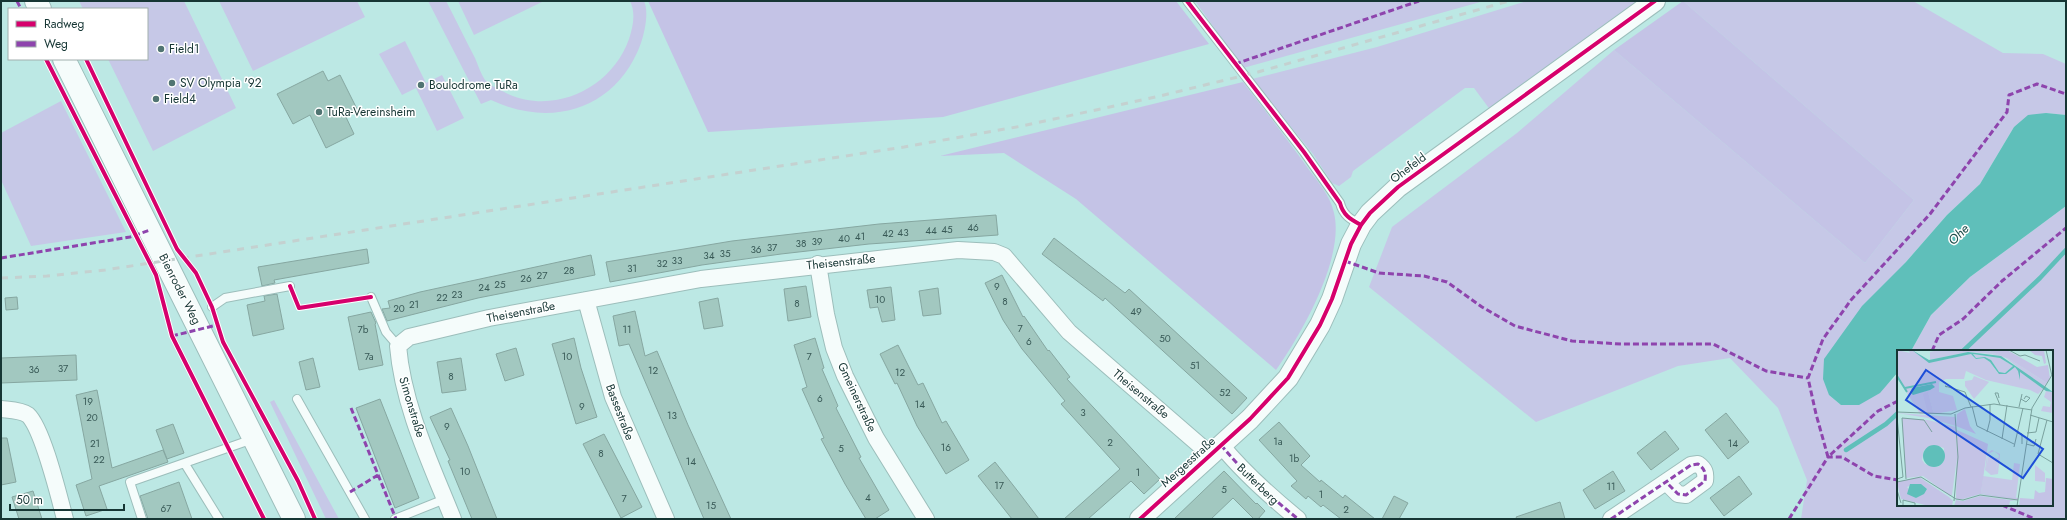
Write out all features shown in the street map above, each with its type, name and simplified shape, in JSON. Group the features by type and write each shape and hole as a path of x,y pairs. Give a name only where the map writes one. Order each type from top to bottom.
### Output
{"main road":[{"name":"Bienroder Weg","path":"64,60 294,519"}],"street":[{"name":"Ohefeld","path":"1250,419 1288,378 1304,353 1332,299 1351,244 1361,225 1370,213 1398,188 1655,1"},
{"name":"Theisenstraße","path":"398,346 409,338 489,318 701,279 818,264 958,250 999,253 1012,264 1049,311 1069,332 1216,450"},
{"name":"Gmeinerstraße","path":"818,264 826,314 834,348 845,376 876,438 926,519"},
{"name":"Bassestraße","path":"586,300 613,397 666,519"},
{"name":"Simonstraße","path":"398,346 405,387 425,449 453,519"},
{"path":"1,409 27,415 34,424 42,444 65,519"},
{"name":"Mergesstraße","path":"1140,519 1250,419"},
{"name":"Butterberg","path":"1216,450 1232,458 1256,482 1298,519"},
{"path":"1611,519 1667,483"}],"lane":[{"path":"1187,1 1304,152 1340,203 1342,212 1348,218 1361,225"},
{"path":"212,307 225,298 290,286"},
{"name":"Simonstraße","path":"371,297 386,332 398,346"},
{"path":"297,399 365,519"},
{"path":"142,519 130,482 254,439"},
{"path":"185,464 219,519"},
{"path":"395,519 445,499"}],"shaded area":[{"name":"SV Olympia '92","path":"79,1 184,1 236,108 153,151 108,60 148,60 148,8 82,8"},
{"path":"219,1 357,1 365,17 253,71"},
{"path":"428,1 446,1 482,75 487,82 506,93 524,99 543,101 562,99 579,93 595,84 609,71 621,56 629,39 633,25 633,10 630,1 644,1 646,22 641,43 630,66 616,84 599,98 580,107 559,112 537,113 514,109 491,100 481,104"},
{"path":"458,1 544,1 474,35"},
{"path":"648,1 1176,1 1209,44 943,117 708,132"},
{"path":"1195,1 1484,1 1243,68"},
{"path":"1527,1 1641,1 1491,111 1474,88 1465,88 1353,171 1351,177 1339,186 1332,183 1313,154 1252,79 1377,47"},
{"path":"1683,1 1913,1 2003,53 2043,54 2066,64 2066,115 2046,113 2014,127 1980,184 1947,215 1906,262 1829,395 1841,405 1858,405 1895,378 1897,374 1897,506 2053,506 2053,350 1912,350 1931,315 1970,277 2066,206 2066,519 1801,519 1807,480 1778,408 1730,358 1678,366 1536,422 1369,287 1392,227 1517,133 1614,50 1865,263 1914,200"},
{"path":"1683,1 1914,200 1865,263 1614,50"},
{"name":"Boulodrome TuRa","path":"405,41 426,83 442,75 464,118 437,131 416,88 402,95 379,54"},
{"path":"1243,82 1322,187 1334,213 1336,231 1333,252 1327,273 1308,317 1276,370 1076,199 1004,153 940,156"},
{"path":"61,101 126,232 31,246 1,180 1,133"},
{"path":"274,400 339,519 326,519 270,402"}],"water":[{"name":"Ohe","path":"2046,113 2066,115 2066,206 1970,277 1931,315 1912,350 1897,350 1897,373 1880,393 1859,405 1841,405 1829,395 1823,379 1824,359 1862,306 1906,262 1947,215 1980,184 2014,127 2028,115"}],"building":[{"name":"TuRa-Vereinsheim","path":"323,71 328,81 340,75 357,109 345,115 354,134 326,148 310,115 293,124 277,94"},
{"path":"996,215 998,235 869,244 781,254 702,265 610,282 606,262 732,241 879,224"},
{"path":"1054,238 1125,293 1129,289 1247,398 1232,414 1105,298 1103,301 1042,254"},
{"path":"367,249 369,263 274,280 275,283 262,286 258,267"},
{"path":"591,255 595,275 478,298 387,321 382,309 390,308 388,301 420,292"},
{"path":"1002,275 1023,317 1024,316 1048,351 1049,350 1070,377 1067,379 1160,479 1144,494 1131,481 1088,519 1064,519 1120,469 1061,404 1065,401 1022,349 1003,320 985,283"},
{"path":"806,286 811,317 788,321 784,289"},
{"path":"891,287 895,320 882,322 878,307 870,308 867,290"},
{"path":"938,288 941,314 923,316 919,291"},
{"path":"277,294 284,329 253,336 247,305 265,301 264,296"},
{"path":"17,297 18,309 6,310 5,298"},
{"path":"718,298 723,326 704,329 699,302"},
{"path":"635,311 645,356 657,351 688,425 731,519 704,519 629,344 619,346 613,316"},
{"path":"371,312 376,323 383,365 359,370 348,317"},
{"path":"574,338 581,368 597,417 576,424 552,344"},
{"path":"815,338 824,368 822,369 838,406 836,408 861,457 859,458 889,510 875,519 866,519 845,484 821,439 824,438 802,389 807,387 794,345"},
{"path":"898,345 918,385 923,383 942,423 946,421 969,460 946,474 917,426 897,383 895,384 880,354"},
{"path":"516,348 524,375 505,381 496,354"},
{"path":"76,355 77,380 1,383 1,358"},
{"path":"313,358 320,387 306,390 299,362"},
{"path":"461,358 466,390 442,393 437,362"},
{"path":"97,390 112,468 163,450 168,462 99,486 107,509 86,516 76,485 92,479 76,395"},
{"path":"380,399 419,498 395,508 356,408"},
{"path":"451,408 497,519 472,519 448,461 450,460 430,417"},
{"path":"1726,413 1749,442 1728,459 1705,430"},
{"path":"1279,422 1310,456 1301,465 1320,482 1321,480 1343,498 1345,495 1375,519 1341,519 1323,505 1321,507 1308,496 1306,499 1291,486 1297,481 1259,440"},
{"path":"173,424 184,453 167,459 156,430"},
{"path":"1665,431 1679,449 1651,470 1637,453"},
{"path":"604,434 642,507 621,518 583,444"},
{"path":"1,438 7,438 16,482 1,485"},
{"path":"995,462 1039,519 1012,519 978,476"},
{"path":"1224,471 1256,504 1257,503 1265,511 1258,519 1254,519 1233,498 1211,519 1174,519"},
{"path":"1613,471 1625,491 1595,509 1583,490"},
{"path":"1739,476 1752,494 1724,516 1710,498"},
{"path":"179,482 192,519 148,519 140,496"},
{"path":"33,491 42,519 19,519 12,497"},
{"path":"1394,496 1408,503 1399,519 1382,519"},
{"path":"1560,502 1565,519 1517,519 1516,517"}],"waterway":[{"path":"1964,350 2040,278 2066,250"},
{"path":"1846,450 1886,424 1897,414"}],"railway":[{"path":"1,278 47,276 105,270 904,147 1022,126 1160,96 1258,72 1509,1"}],"marked path":[{"path":"17,1 20,8"},
{"path":"1235,64 1419,1"},
{"path":"1897,402 1878,411 1828,457 1808,378 1823,339 1851,300 1930,214 2007,112 2009,95 2037,84 2066,94"},
{"path":"1932,350 1939,335 1963,319 2002,281 2066,228"},
{"path":"1,258 130,237 150,230"},
{"path":"1345,261 1379,273 1424,276 1447,282 1482,307 1515,326 1572,341 1621,344 1713,344 1766,371 1808,378"},
{"path":"172,336 217,325"},
{"path":"351,408 396,519"},
{"path":"1221,445 1258,484 1298,519"},
{"path":"1789,519 1828,457 1842,457 1874,476 1897,480"},
{"path":"1611,519 1691,465 1698,464 1704,471 1705,481 1686,495 1678,494 1667,483"},
{"path":"350,492 378,475"},
{"path":"2004,506 2035,519"}],"cycle path":[{"path":"1187,1 1304,152 1340,203 1345,214 1350,219 1361,225"},
{"path":"1140,519 1250,419 1288,378 1320,325 1332,299 1351,244 1361,225 1370,213 1398,187 1655,1"},
{"path":"47,60 156,275 172,336 264,519"},
{"path":"86,60 177,249 196,273 212,307 223,342 298,481 315,519"},
{"path":"290,286 299,308 371,297"}],"place":[{"name":"Field1","path":"161,49"},
{"name":"SV Olympia '92","path":"172,83"},
{"name":"Boulodrome TuRa","path":"421,85"},
{"name":"Field4","path":"156,99"},
{"name":"TuRa-Vereinsheim","path":"319,112"}]}
